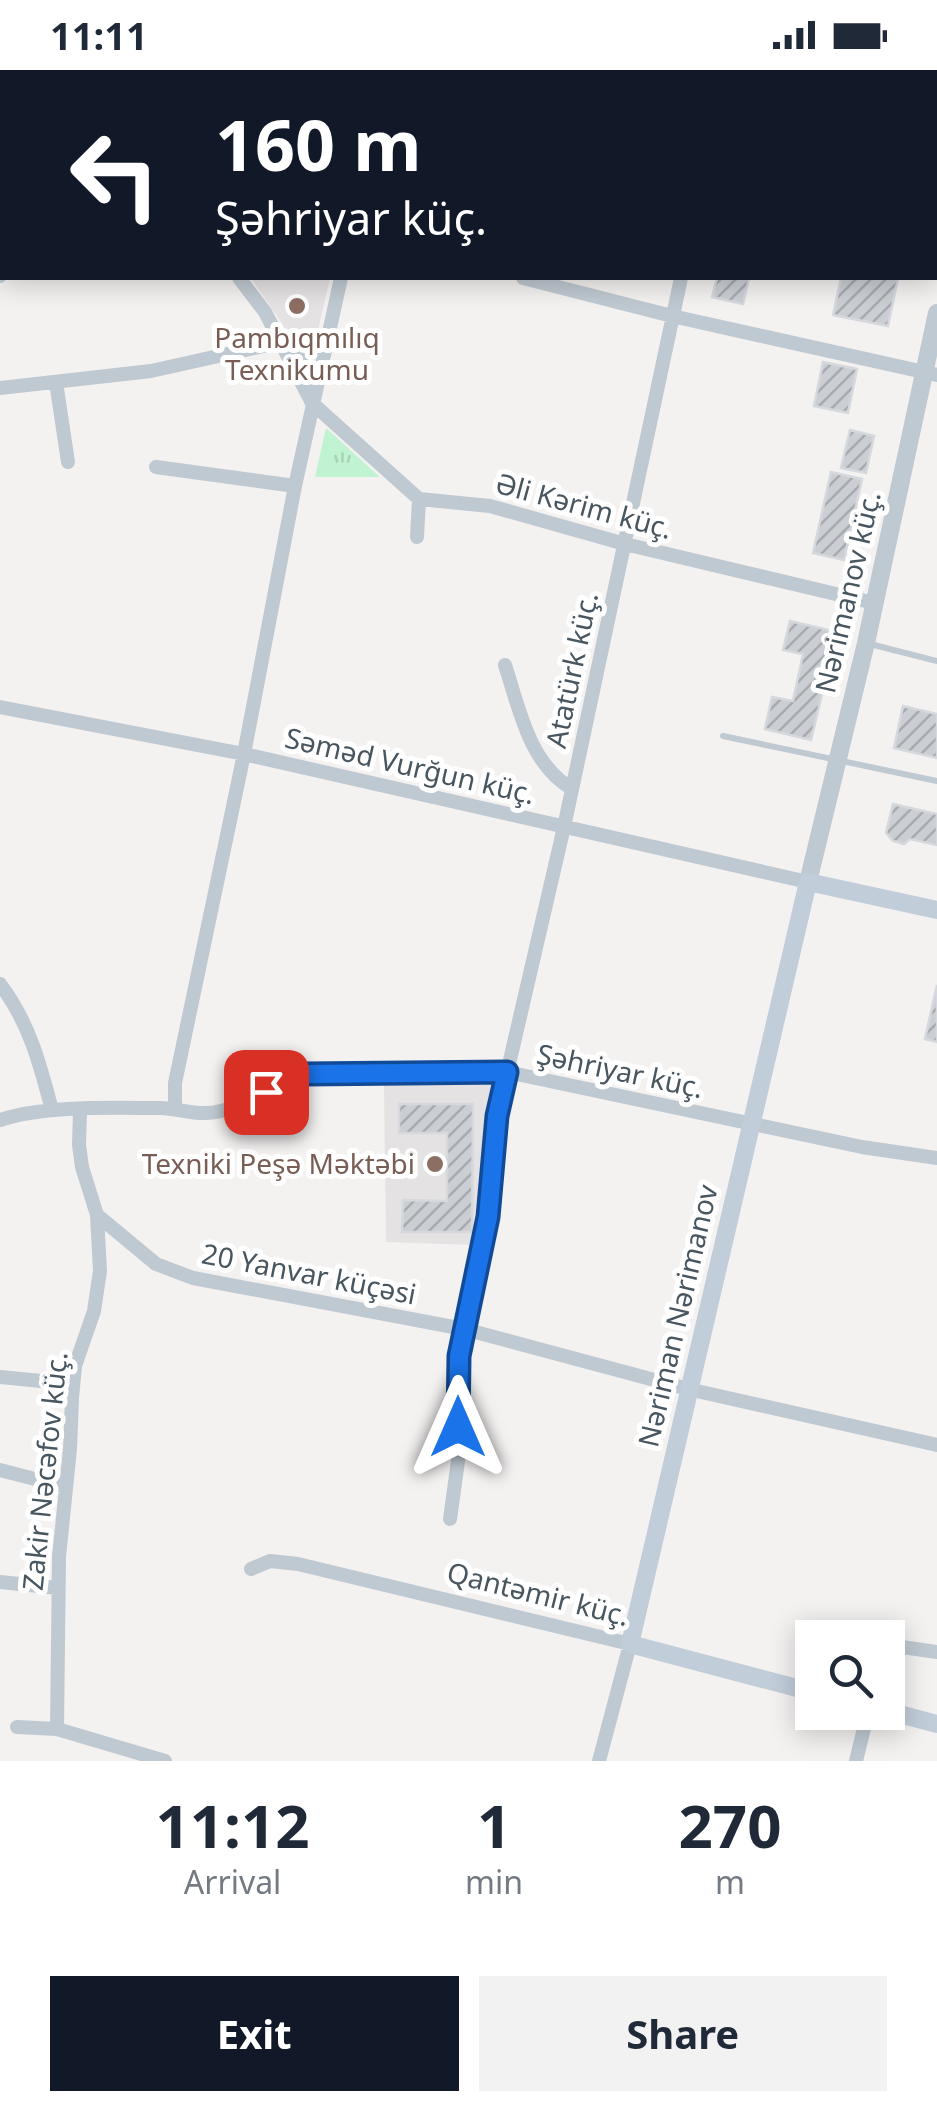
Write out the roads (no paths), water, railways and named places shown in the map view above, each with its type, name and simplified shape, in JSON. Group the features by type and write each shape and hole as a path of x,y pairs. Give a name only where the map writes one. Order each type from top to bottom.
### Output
{"main road":[{"path":"808,882 937,910"},
{"name":"Nəriman Nərimanov","path":"630,1644 808,882"},
{"name":"Qantəmir küç.","path":"630,1644 795,1688"},
{"path":"905,1716 937,1724"}],"street":[{"path":"240,280 265,312 312,404 419,499 418,537"},
{"path":"175,1109 175,1083 244,754 294,486 341,280"},
{"path":"531,280 672,316 931,373"},
{"name":"Atatürk küç.","path":"450,1519 457,1483 459,1356 488,1217 497,1116 564,827 681,280"},
{"name":"Nərimanov küç.","path":"808,882 931,373 937,313"},
{"path":"0,388 151,371 283,346 300,358 319,350 326,339"},
{"path":"56,382 68,462"},
{"path":"156,467 294,486"},
{"name":"Əli Kərim küç.","path":"419,499 490,506 625,544 874,603"},
{"path":"505,666 530,742 546,769 572,789"},
{"name":"Səməd Vurğun küç.","path":"0,707 244,754 808,882"},
{"path":"0,984 23,1018 52,1110"},
{"name":"Şəhriyar küç.","path":"0,1120 52,1110 175,1109 202,1114 223,1111 244,1105 305,1074 507,1072 751,1124 937,1158"},
{"name":"Zakir Nəcəfov küç.","path":"57,1729 58,1588 74,1374 94,1311 100,1271 97,1215 82,1167 80,1110"},
{"name":"20 Yanvar küçəsi","path":"97,1215 156,1264 193,1278 464,1329 688,1388 937,1445"},
{"path":"0,1378 41,1381 74,1374"},
{"path":"0,1470 66,1487"},
{"name":"Qantəmir küç.","path":"251,1568 270,1561 298,1564 630,1644"},
{"path":"0,1582 58,1588"},
{"name":"Nəriman Nərimanov","path":"599,1761 630,1644"},
{"path":"905,1647 937,1652"},
{"path":"17,1727 57,1729 165,1761"},
{"path":"856,1761 864,1730"}],"lane":[{"path":"866,643 937,661"},
{"path":"723,736 937,781"}],"place":[{"name":"Pambıqmılıq Texnikumu","path":"297,306"},
{"name":"Texniki Peşə Məktəbi","path":"435,1164"}]}
